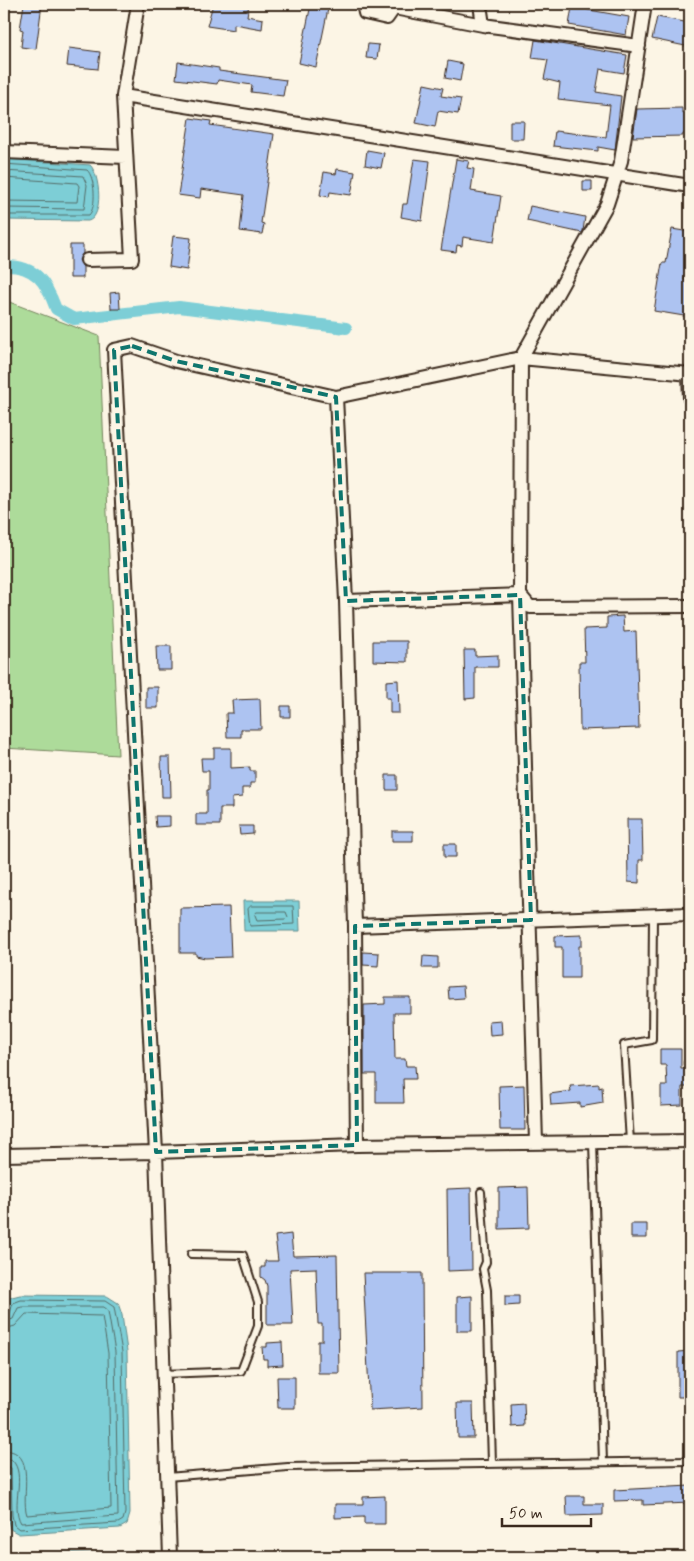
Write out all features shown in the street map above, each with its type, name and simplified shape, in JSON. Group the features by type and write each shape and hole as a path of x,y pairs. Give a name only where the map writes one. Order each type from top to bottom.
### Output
{"street":[{"path":"87,260 132,259 123,96 138,4"},
{"path":"363,4 364,13 386,18 394,8 483,25 639,46"},
{"path":"480,4 483,25"},
{"path":"536,1142 520,595 521,358 607,204 621,161 645,4"},
{"path":"123,96 690,186"},
{"path":"4,152 126,157"},
{"path":"170,1557 156,1152 114,350 132,346 176,361 336,397 521,358 690,373 690,399"},
{"path":"336,397 346,601 355,926 358,1146"},
{"path":"346,601 520,595"},
{"path":"520,595 530,607 690,606"},
{"path":"355,926 690,914"},
{"path":"4,1155 536,1142 690,1142"}],"lane":[{"path":"630,1142 624,1045 652,1040 653,916"},
{"path":"593,1142 603,1462"},
{"path":"481,1192 486,1262 483,1269 487,1290 492,1463"},
{"path":"163,1374 241,1371 258,1326 258,1302 243,1255 191,1254"},
{"path":"167,1476 288,1467 690,1461"}],"highlighted area":[{"path":"132,346 176,361 336,397 346,601 520,595 531,920 355,926 357,1145 156,1152 114,350"}],"green space":[{"path":"4,300 99,336 118,755 4,748"}],"water":[{"path":"4,159 90,165 96,177 99,195 93,218 88,221 4,220"},
{"path":"243,901 299,901 300,931 244,931"},
{"path":"20,1295 107,1296 118,1303 122,1315 127,1351 130,1514 127,1524 120,1528 19,1534 10,1529 7,1516 5,1314 8,1298"},
{"path":"4,1551 110,1554 117,1557 4,1557"}],"building":[{"path":"24,4 42,4 36,49 21,47 23,30 20,29"},
{"path":"213,4 249,4 247,16 263,19 262,29 234,24 234,30 207,26"},
{"path":"311,4 329,4 316,67 299,63"},
{"path":"572,7 629,17 626,35 569,25"},
{"path":"657,17 690,23 690,47 652,39"},
{"path":"535,40 627,55 624,73 600,69 596,92 621,96 615,150 598,147 598,151 553,146 555,131 606,137 610,105 558,99 560,83 544,79 548,60 532,58"},
{"path":"368,44 379,45 377,59 366,58"},
{"path":"69,48 100,52 98,69 67,66"},
{"path":"448,61 463,64 460,81 445,78"},
{"path":"178,62 219,68 219,71 286,80 283,96 251,92 252,85 218,80 217,84 176,79"},
{"path":"424,84 443,88 441,96 461,99 458,114 438,111 435,127 416,123"},
{"path":"682,108 682,112 690,112 690,133 683,134 683,136 633,137 637,109"},
{"path":"190,118 211,121 210,125 274,134 261,223 264,224 262,234 240,231 244,195 201,189 200,198 178,195"},
{"path":"510,121 524,121 523,139 510,139"},
{"path":"367,150 384,153 381,168 365,165"},
{"path":"414,159 430,161 422,221 401,217 403,204 407,204"},
{"path":"456,159 469,161 467,168 474,169 471,191 501,196 494,242 463,237 462,246 457,245 456,252 441,250"},
{"path":"337,169 355,172 351,195 330,192 329,197 320,195 324,172 336,174"},
{"path":"583,181 592,181 592,191 583,191"},
{"path":"530,206 585,217 583,231 582,233 527,221"},
{"path":"672,229 690,232 690,253 684,280 690,281 690,317 654,311 662,263 666,263"},
{"path":"173,236 191,238 187,270 169,267"},
{"path":"70,245 83,245 83,253 79,260 83,267 83,278 70,278"},
{"path":"119,292 120,309 111,309 110,293"},
{"path":"623,616 624,632 636,631 639,728 580,730 579,662 585,662 584,629 607,628 607,617"},
{"path":"373,641 407,641 407,662 373,661"},
{"path":"156,646 171,646 171,670 157,670"},
{"path":"464,650 475,650 475,656 498,655 498,667 475,667 475,698 465,699"},
{"path":"398,680 399,713 390,713 390,698 386,698 386,681"},
{"path":"146,687 158,687 158,708 146,708"},
{"path":"260,699 261,729 241,729 241,737 227,737 226,713 233,713 232,700"},
{"path":"281,706 290,706 290,717 281,717"},
{"path":"214,748 231,748 231,768 250,767 250,771 255,771 255,783 250,783 250,788 242,788 242,797 232,798 232,808 220,808 220,825 196,825 196,814 207,814 207,790 209,790 209,771 202,771 201,758 214,758"},
{"path":"161,757 170,757 171,797 162,797"},
{"path":"386,775 397,775 397,790 386,790"},
{"path":"155,816 170,816 170,826 156,827"},
{"path":"627,819 642,819 643,860 639,860 639,883 628,882"},
{"path":"239,826 253,826 253,834 240,835"},
{"path":"392,831 413,831 413,841 392,841"},
{"path":"444,844 456,844 456,857 444,857"},
{"path":"229,907 231,957 205,958 196,956 196,953 180,953 180,908"},
{"path":"582,935 582,946 579,946 579,978 562,978 562,947 555,947 555,936"},
{"path":"363,952 379,953 378,966 363,965"},
{"path":"423,956 438,957 438,968 422,968"},
{"path":"463,986 464,998 449,999 448,987"},
{"path":"385,997 410,997 410,1013 394,1013 395,1059 405,1059 406,1066 415,1066 416,1079 403,1079 404,1103 376,1103 376,1074 364,1074 364,1005 385,1004"},
{"path":"501,1020 502,1034 490,1035 489,1021"},
{"path":"660,1049 681,1049 681,1068 690,1068 690,1087 682,1087 682,1105 661,1106 661,1086 667,1086 666,1065 660,1065"},
{"path":"599,1084 599,1088 602,1087 603,1103 580,1107 580,1103 551,1105 550,1094 571,1091 570,1086"},
{"path":"524,1085 525,1130 500,1130 499,1086"},
{"path":"528,1187 529,1228 499,1229 499,1188"},
{"path":"471,1188 472,1270 448,1271 447,1189"},
{"path":"631,1224 647,1224 647,1238 631,1238"},
{"path":"291,1234 293,1256 337,1255 339,1373 318,1373 318,1341 322,1341 322,1324 318,1324 316,1268 290,1269 293,1325 267,1325 267,1286 265,1280 261,1277 261,1267 265,1267 265,1261 278,1261 275,1236"},
{"path":"363,1273 422,1273 423,1407 370,1410"},
{"path":"472,1296 472,1331 457,1331 457,1297"},
{"path":"505,1296 519,1296 519,1305 505,1306"},
{"path":"282,1342 283,1365 267,1366 267,1359 263,1359 262,1347 267,1347 267,1343"},
{"path":"690,1351 689,1397 678,1397 678,1352"},
{"path":"277,1377 295,1377 295,1408 278,1408"},
{"path":"457,1403 473,1403 474,1438 458,1438"},
{"path":"524,1403 525,1426 512,1427 511,1404"},
{"path":"690,1486 690,1503 643,1505 643,1500 614,1501 614,1490"},
{"path":"385,1496 385,1524 364,1524 364,1517 335,1518 335,1504 363,1504 363,1497"},
{"path":"566,1496 584,1496 584,1504 603,1504 603,1515 567,1516"}],"waterway":[{"path":"4,266 15,266 32,272 44,283 56,309 74,319 179,307 346,328"}]}
